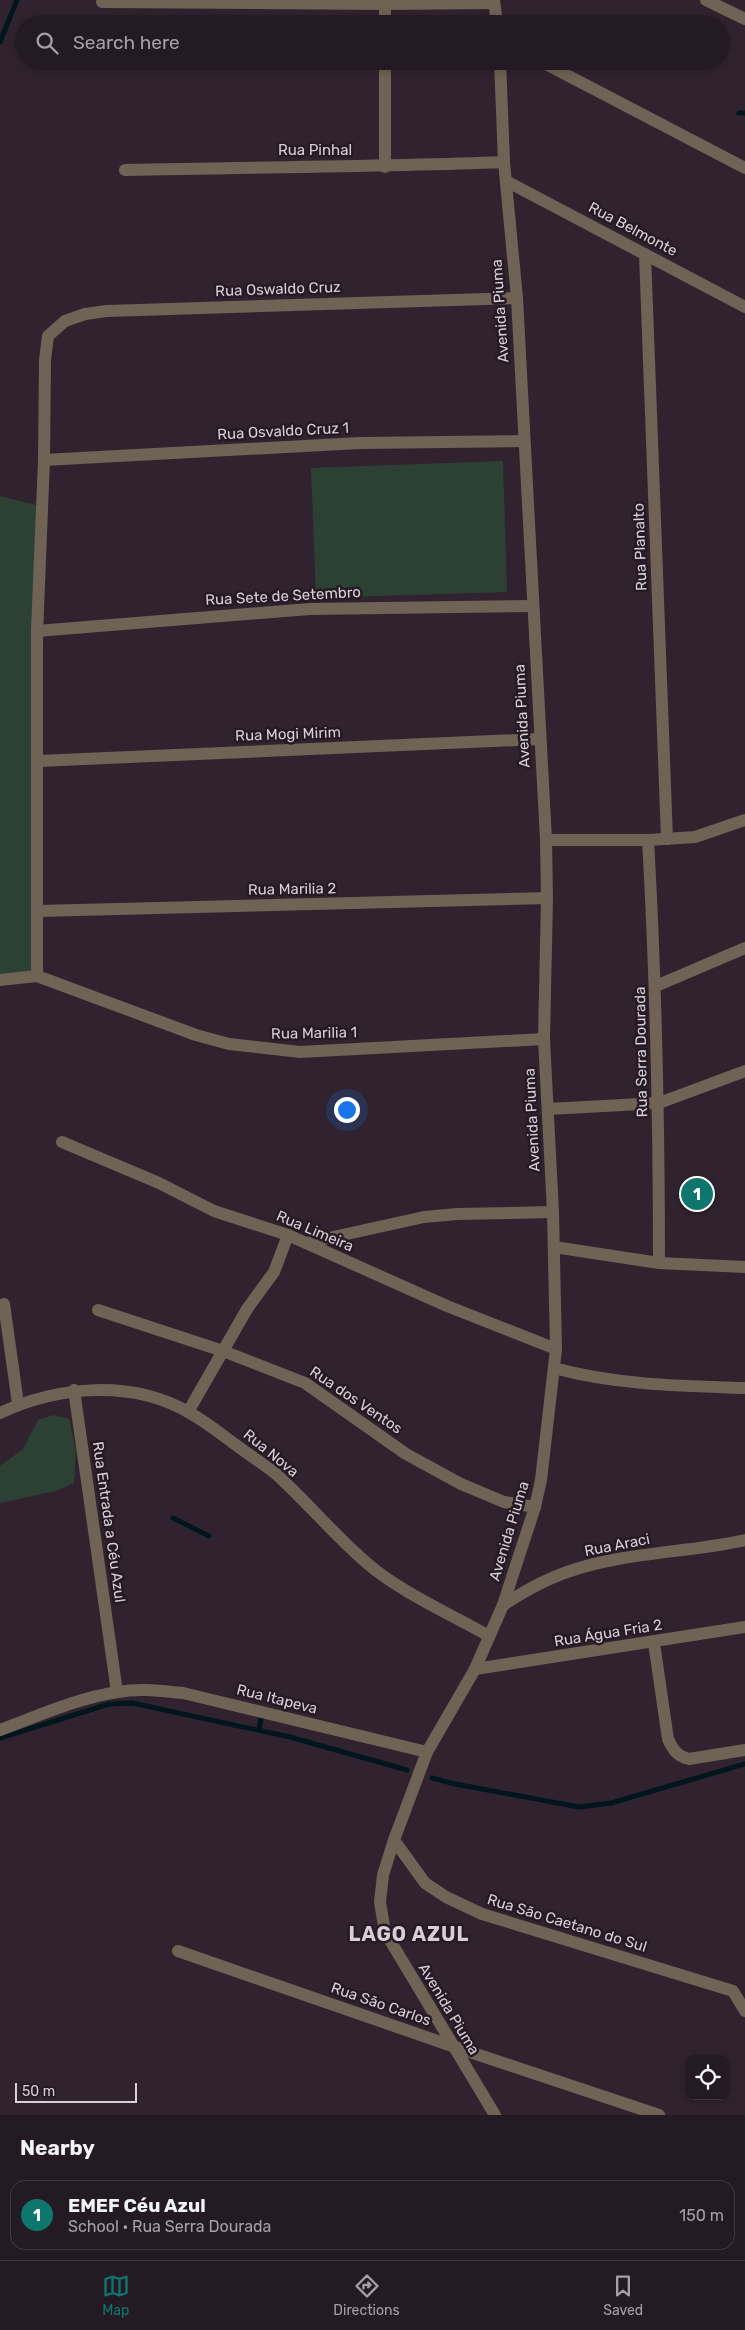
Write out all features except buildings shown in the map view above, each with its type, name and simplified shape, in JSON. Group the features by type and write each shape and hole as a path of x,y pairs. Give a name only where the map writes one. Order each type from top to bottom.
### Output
{"street":[{"path":"706,0 745,20"},
{"path":"102,2 385,4 494,1 496,15"},
{"path":"385,4 385,15"},
{"path":"385,70 385,167"},
{"name":"Avenida Piuma","path":"495,2115 385,1932 380,1902 383,1875 427,1752 475,1669 503,1606 535,1507 542,1480 556,1349 553,1212 544,1039 547,898 546,840 517,298 504,162 500,70"},
{"path":"557,70 745,168"},
{"name":"Rua Pinhal","path":"126,170 254,167 385,167 504,162"},
{"name":"Rua Belmonte","path":"506,181 745,307"},
{"name":"Rua Planalto","path":"645,254 667,839"},
{"name":"Rua Oswaldo Cruz","path":"44,460 45,360 48,336 65,321 84,314 107,311 517,298"},
{"name":"Rua Osvaldo Cruz 1","path":"44,460 360,443 524,441"},
{"path":"0,980 37,976 38,761 36,631 44,460"},
{"name":"Rua Sete de Setembro","path":"36,631 310,609 532,606"},
{"name":"Rua Mogi Mirim","path":"38,761 540,739"},
{"path":"546,840 648,840 695,837 745,820"},
{"name":"Rua Serra Dourada","path":"648,840 656,986 659,1103 659,1263"},
{"name":"Rua Marilia 2","path":"38,911 547,898"},
{"path":"656,986 745,948"},
{"name":"Rua Marilia 1","path":"37,976 196,1035 229,1044 260,1049 300,1052 544,1039"},
{"path":"548,1109 659,1103 745,1071"},
{"name":"Rua Limeira","path":"62,1142 159,1183 214,1210 288,1235 447,1306 556,1349"},
{"path":"306,1243 424,1217 457,1214 553,1212"},
{"path":"188,1412 248,1309 274,1272 288,1235"},
{"path":"554,1247 659,1263 745,1267"},
{"path":"4,1304 18,1404"},
{"name":"Rua dos Ventos","path":"98,1310 223,1351 305,1383 406,1454 461,1484 504,1502 535,1507"},
{"path":"554,1368 581,1375 653,1385 745,1388"},
{"name":"Rua Nova","path":"0,1413 18,1404 74,1390 136,1393 160,1400 188,1412 275,1474 369,1565 393,1581 489,1636"},
{"name":"Rua Entrada a Céu Azul","path":"74,1390 117,1692"},
{"name":"Rua Araci","path":"503,1606 533,1586 568,1571 612,1561 745,1540"},
{"name":"Rua Água Fria 2","path":"475,1669 654,1643 745,1627"},
{"path":"654,1643 668,1739 672,1749 682,1757 702,1757 745,1750"},
{"name":"Rua Itapeva","path":"0,1730 63,1707 117,1692 149,1690 183,1693 427,1752"},
{"name":"Rua São Caetano do Sul","path":"394,1840 425,1883 446,1897 482,1914 739,1992 745,2011"},
{"name":"Rua São Carlos","path":"178,1951 659,2115"}],"green space":[{"path":"503,461 507,592 316,598 311,468"},
{"path":"0,496 48,508 39,754 41,975 0,978"},
{"path":"53,1415 69,1419 76,1451 74,1483 56,1491 0,1503 0,1466 23,1449 38,1420"}],"waterway":[{"path":"0,42 17,0"},
{"path":"739,113 745,113"},
{"path":"173,1518 209,1536"},
{"path":"0,1738 109,1704 132,1703 290,1737 407,1770"},
{"path":"259,1730 261,1719"},
{"path":"432,1778 579,1807 611,1803 745,1764"}],"place":[{"name":"EMEF Céu Azul","path":"697,1194"}],"district":[{"name":"LAGO AZUL","path":"409,1934"}]}
